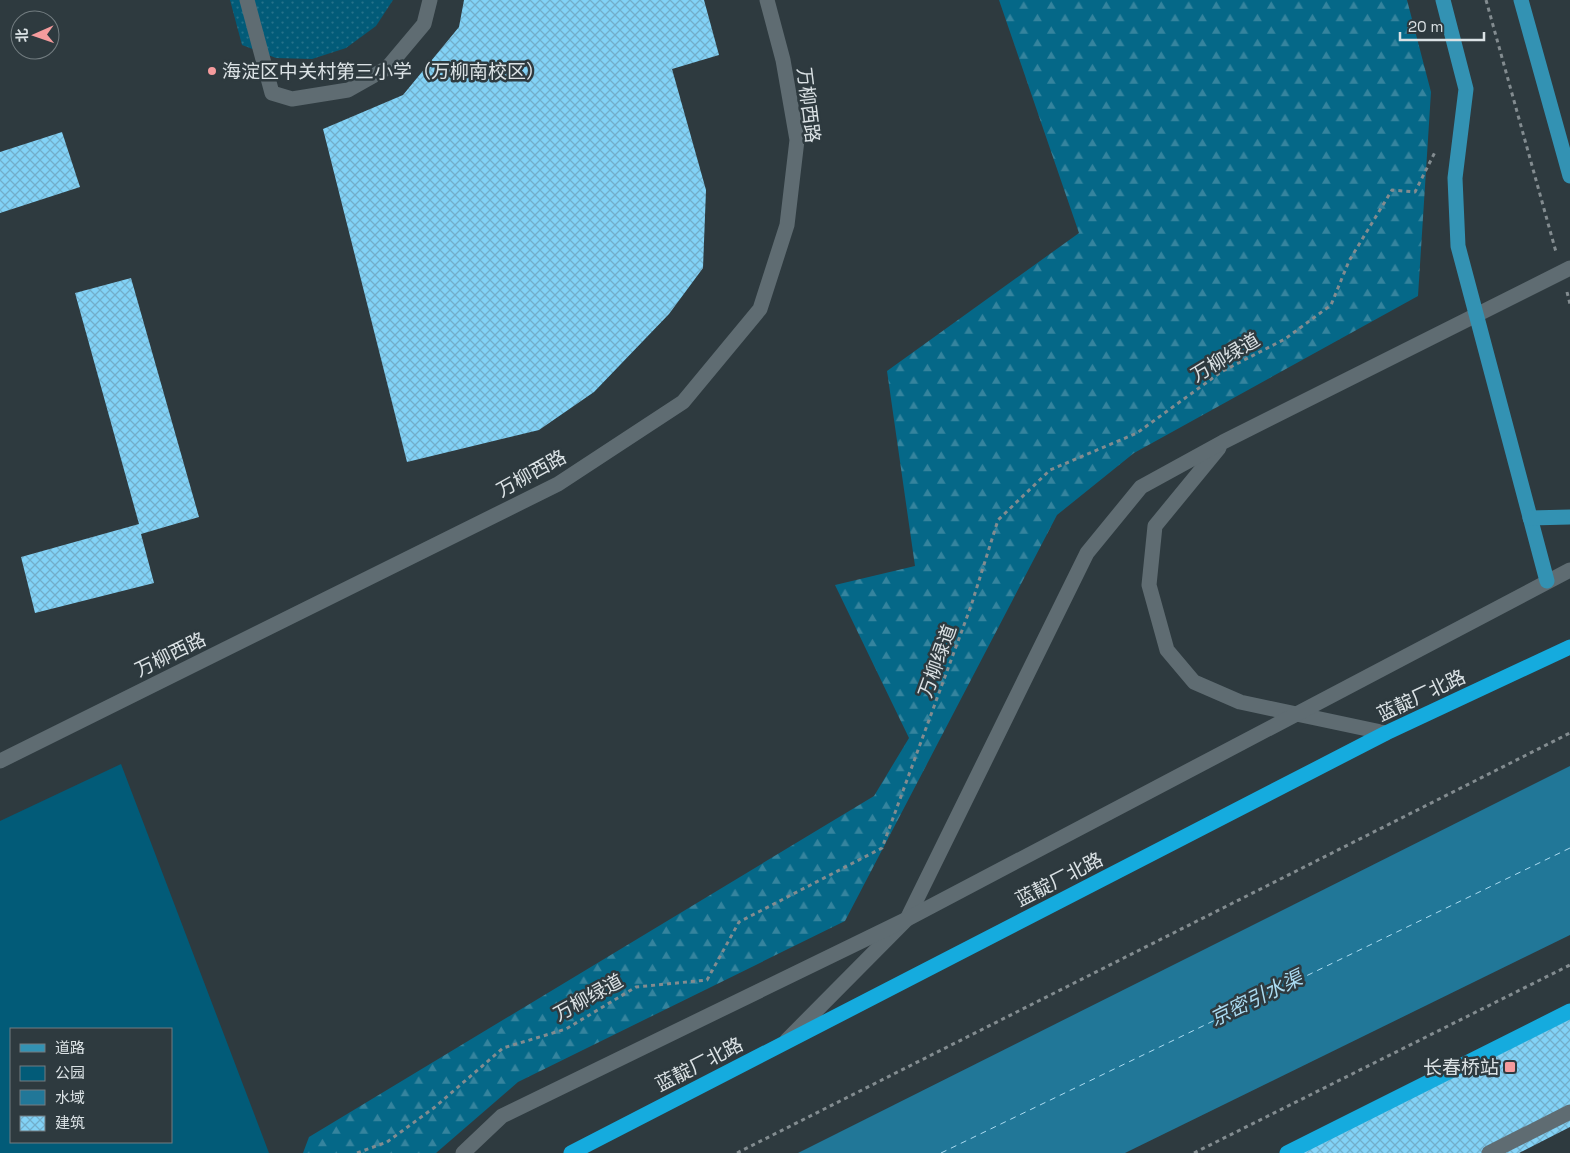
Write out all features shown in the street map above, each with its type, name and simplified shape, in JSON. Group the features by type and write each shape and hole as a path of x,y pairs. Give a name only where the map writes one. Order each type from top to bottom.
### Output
{"highway":[{"name":"蓝靛厂北路","path":"571,1153 1386,733 1570,647"},
{"path":"1287,1153 1570,1011"}],"main road":[{"path":"1443,0 1466,89 1455,178 1458,246 1547,581"},
{"path":"1521,0 1570,176"},
{"path":"1530,518 1570,517"}],"street":[{"path":"248,0 272,93 292,100 348,90 387,68 424,24 430,0"},
{"name":"万柳西路","path":"0,761 558,484 683,402 760,309 787,226 796,140 784,60 767,0"},
{"path":"784,1043 907,920 1088,553 1141,487 1223,442 1566,270"},
{"path":"1223,442 1155,526 1149,585 1167,650 1194,682 1240,702 1386,733"},
{"path":"463,1153 502,1116 907,920 1293,714 1570,570"},
{"path":"1489,1153 1570,1112"}],"path":[{"path":"1486,0 1566,270 1570,304"},
{"name":"万柳绿道","path":"357,1153 388,1142 435,1107 502,1048 566,1029 636,987 706,980 739,922 882,848 972,606 998,520 1050,470 1137,433 1221,372 1285,339 1331,305 1349,261 1392,190 1415,192 1436,149"},
{"path":"737,1153 1570,733"},
{"path":"1194,1153 1570,965"}],"green space":[{"path":"230,0 393,0 376,26 346,48 312,59 276,58 242,45"},
{"path":"999,0 1407,0 1431,92 1418,296 1134,453 1057,515 845,921 518,1082 436,1153 303,1153 309,1137 874,796 909,738 835,585 915,566 887,371 1079,233"},
{"path":"121,764 269,1153 0,1153 0,821"}],"water":[{"name":"京密引水渠","path":"1570,766 1570,935 1125,1153 798,1153"}],"building":[{"path":"464,0 704,0 719,55 672,69 706,190 703,268 669,314 594,392 539,430 407,462 323,129 403,95 459,27"},
{"path":"62,132 80,187 0,213 0,152"},
{"path":"131,278 199,517 141,534 154,583 35,613 21,557 139,524 75,293"},
{"name":"长春桥站","path":"1570,1006 1570,1127 1519,1153 1281,1153"}],"ferry route":[{"path":"941,1153 1570,848"}],"place":[{"name":"海淀区中关村第三小学（万柳南校区）","path":"212,71"},
{"name":"长春桥站","path":"1510,1067"}]}
